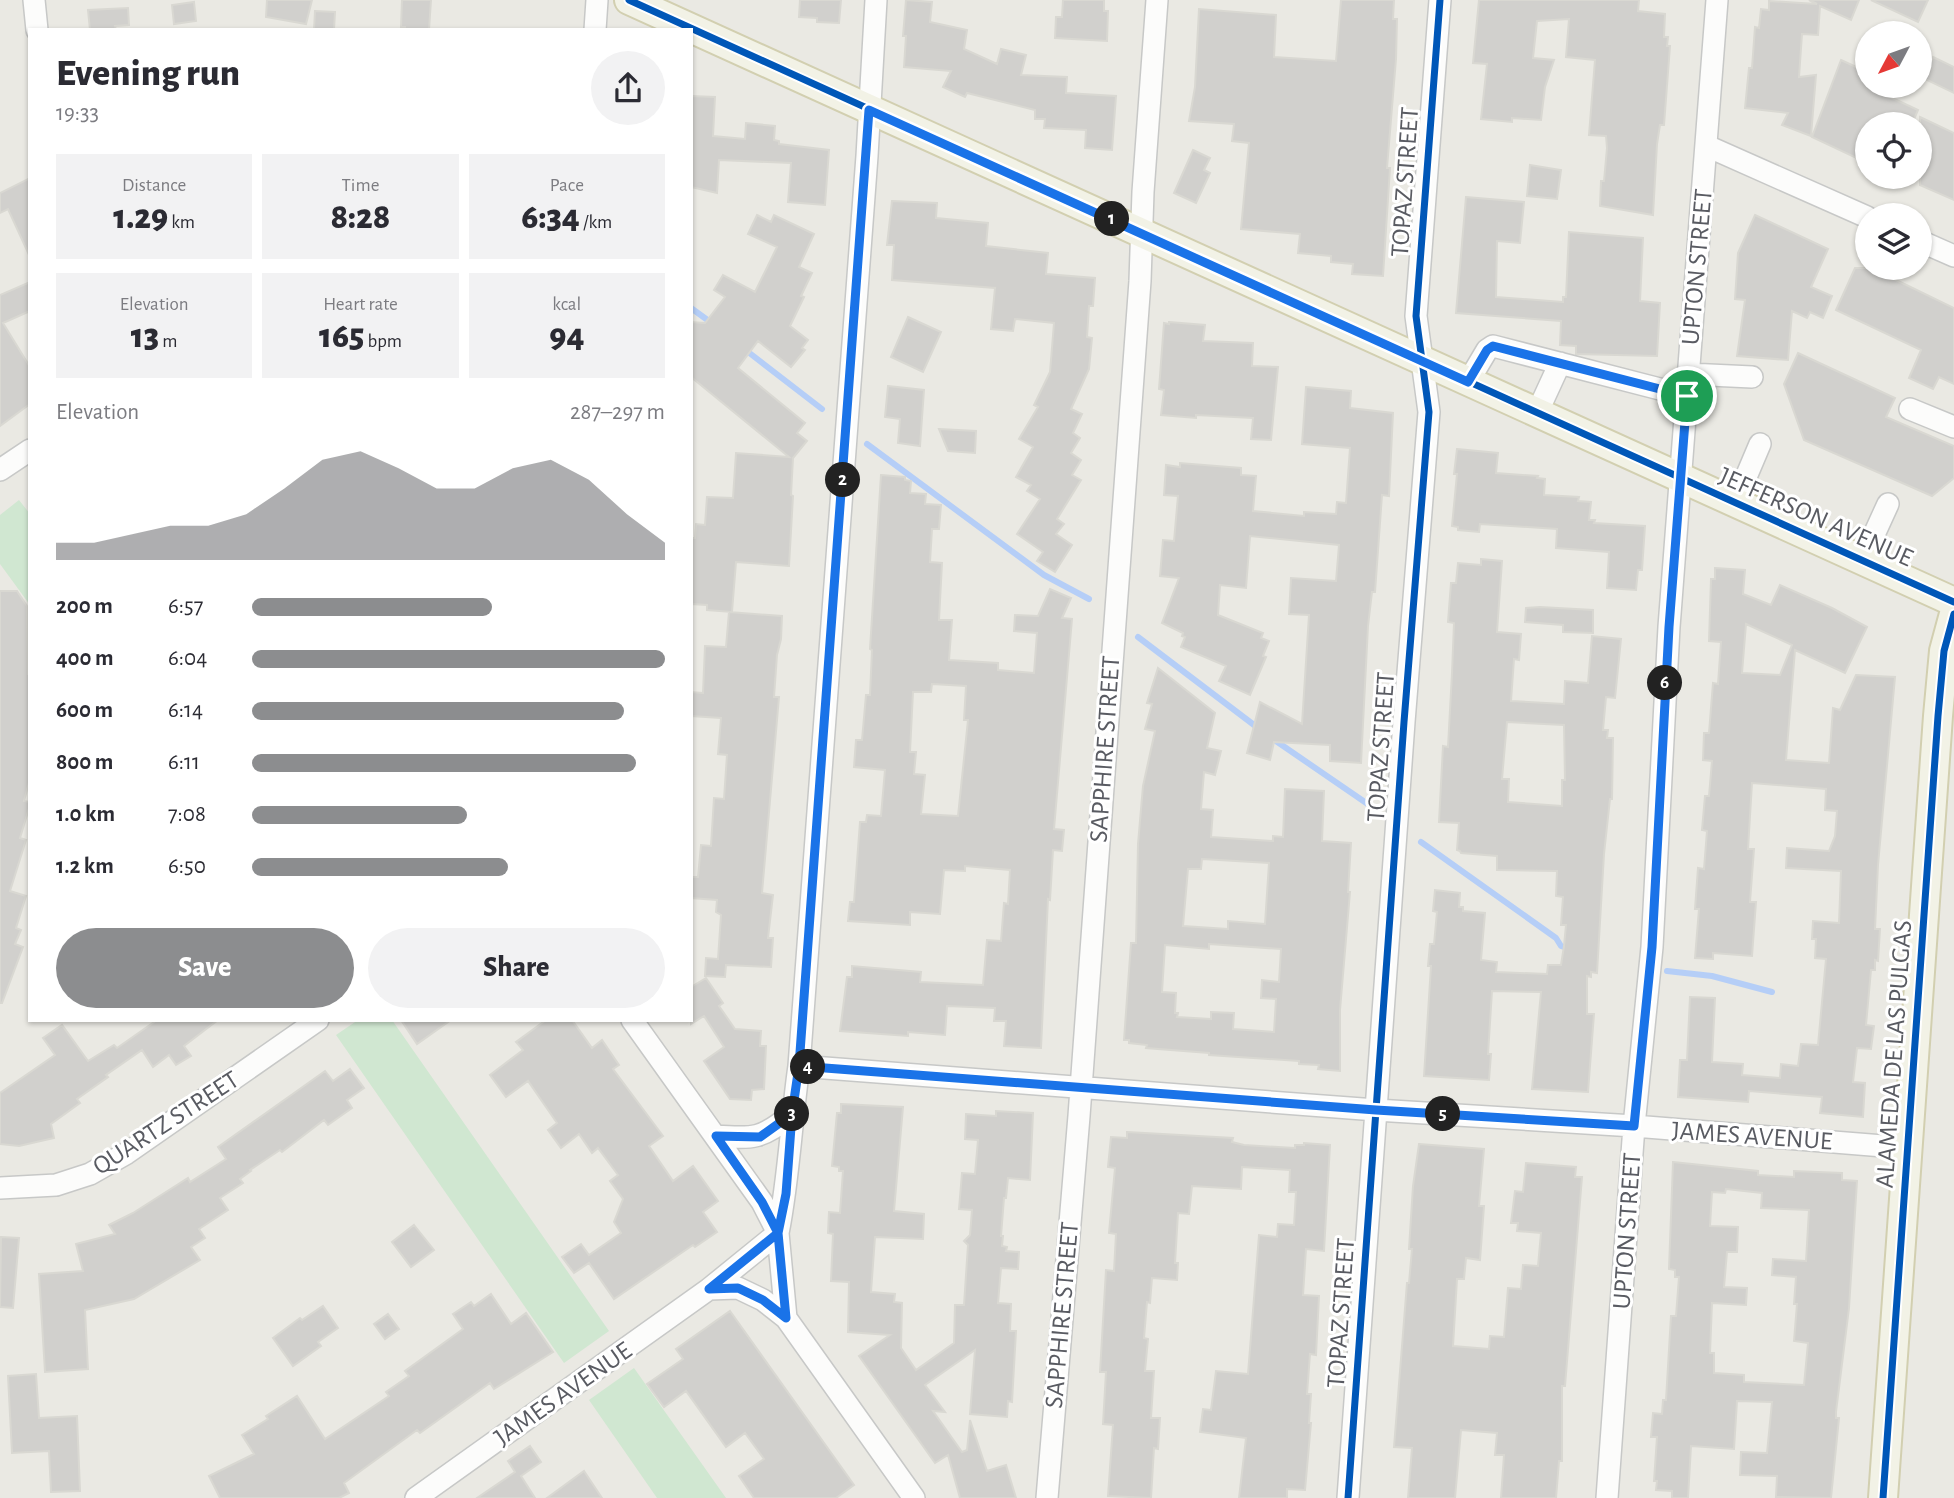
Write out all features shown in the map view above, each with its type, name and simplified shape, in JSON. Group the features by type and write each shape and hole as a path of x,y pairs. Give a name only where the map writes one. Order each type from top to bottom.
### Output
{"main road":[{"name":"JEFFERSON AVENUE","path":"629,0 690,28"},
{"name":"JEFFERSON AVENUE","path":"693,29 1954,602"},
{"name":"ALAMEDA DE LAS PULGAS","path":"1883,1498 1938,716 1944,650 1954,614"}],"street":[{"path":"34,0 37,28"},
{"path":"594,28 597,0"},
{"path":"786,1318 778,1233 786,1194 792,1114 799,1066 876,0"},
{"name":"SAPPHIRE STREET","path":"1047,1498 1143,233 1143,192 1157,0"},
{"name":"TOPAZ STREET","path":"1348,1498 1429,412 1416,316 1440,0"},
{"name":"UPTON STREET","path":"1606,1498 1634,1126 1652,947 1668,640 1717,0"},
{"path":"1707,146 1855,212"},
{"path":"1932,246 1954,256"},
{"path":"1468,382 1487,350 1493,346 1687,396"},
{"path":"1537,413 1560,363"},
{"path":"1688,374 1752,377"},
{"path":"1910,409 1954,427"},
{"path":"1735,503 1760,444"},
{"path":"0,470 28,451"},
{"path":"1862,561 1888,505"},
{"name":"QUARTZ STREET","path":"0,1188 56,1185 90,1174 127,1153 315,1022"},
{"path":"633,1022 762,1202 778,1233"},
{"name":"JAMES AVENUE","path":"799,1066 1908,1148"},
{"path":"716,1136 760,1137 792,1114"},
{"name":"JAMES AVENUE","path":"416,1498 709,1289 778,1233"},
{"path":"709,1289 738,1288 763,1300 786,1318 914,1498"}],"green space":[{"path":"19,500 28,511 28,602 0,564 0,515"},
{"path":"355,1022 393,1022 609,1331 564,1363 336,1035"},
{"path":"634,1368 726,1498 657,1498 589,1400"}],"building":[{"path":"267,0 312,0 306,24 266,17"},
{"path":"402,0 431,0 429,28 401,27"},
{"path":"800,0 841,0 839,23 817,22 817,18 799,17"},
{"path":"906,0 932,2 930,22 967,30 964,49 997,64 1001,49 1026,55 1021,75 1067,77 1066,93 1116,96 1112,150 1085,148 1086,130 1044,128 1045,119 1035,119 1035,110 967,93 965,97 943,87 951,71 904,67"},
{"path":"1063,0 1104,0 1104,11 1108,11 1107,41 1055,38 1056,17 1062,17"},
{"path":"1341,0 1394,0 1393,19 1397,19 1383,276 1352,274 1353,264 1331,262 1331,256 1298,253 1300,234 1241,229 1249,143 1232,141 1234,124 1189,121 1195,87 1199,9 1276,15 1274,57 1336,61"},
{"path":"1479,0 1639,0 1638,11 1665,14 1664,37 1668,37 1667,46 1670,46 1664,125 1660,125 1657,144 1653,215 1600,206 1607,148 1606,136 1589,135 1595,60 1566,57 1569,19 1537,21 1533,58 1554,60 1545,87 1541,120 1512,118 1512,122 1481,119 1487,64 1473,63"},
{"path":"1809,0 1859,0 1851,20 1820,6 1818,35 1802,34 1799,77 1816,75 1811,136 1782,125 1788,113 1745,108 1755,27 1759,28 1761,9 1769,10 1769,1 1817,4"},
{"path":"1871,0 1928,0 1918,21"},
{"path":"194,2 196,21 174,24 172,5"},
{"path":"128,8 129,25 90,28 88,10"},
{"path":"315,11 335,12 334,28 314,28"},
{"path":"1933,57 1954,67 1954,93 1932,82"},
{"path":"1841,60 1855,66 1855,98 1892,98 1918,110 1855,112 1855,157 1812,137"},
{"path":"693,96 715,97 713,136 745,139 746,123 775,126 774,140 779,141 779,144 829,150 825,205 788,202 791,163 719,160 717,193 693,187"},
{"path":"1932,123 1954,133 1954,200 1929,189 1932,189"},
{"path":"1193,150 1210,158 1204,170 1210,173 1196,203 1174,193"},
{"path":"1530,165 1561,170 1557,199 1527,196"},
{"path":"28,179 28,253 8,209 0,213 0,193"},
{"path":"1466,197 1524,202 1520,243 1497,241 1496,297 1563,302 1563,297 1566,297 1569,232 1643,238 1640,301 1660,303 1657,356 1576,354 1576,346 1560,345 1561,321 1456,313"},
{"path":"892,201 937,203 936,218 988,223 986,246 1048,253 1046,274 1095,278 1093,306 1089,306 1087,337 1092,338 1089,369 1071,409 1082,414 1073,433 1080,438 1071,453 1081,460 1072,475 1081,480 1057,519 1064,524 1056,534 1072,545 1055,572 1037,561 1043,552 1017,534 1040,499 1027,491 1031,485 1016,477 1033,447 1019,439 1038,407 1034,405 1050,372 1054,323 1015,319 1013,331 991,329 995,288 892,280 894,245 887,245"},
{"path":"757,215 771,222 774,215 814,234 799,267 812,273 790,326 808,340 802,348 805,350 791,367 758,341 738,368 805,423 797,433 807,441 793,458 789,566 736,562 732,612 707,610 707,605 693,604 693,538 696,524 705,525 707,497 733,498 736,453 789,457 693,379 693,322 705,323 725,297 714,290 723,275 755,292 777,247 748,234"},
{"path":"1755,215 1828,249 1811,287 1832,296 1823,318 1810,312 1807,318 1792,311 1788,360 1737,356 1745,300 1735,299 1738,253"},
{"path":"1855,268 1855,280 1896,280 1954,308 1954,384 1939,377 1933,389 1909,378 1921,350 1836,310"},
{"path":"28,283 28,312 3,323 28,364 28,405 0,426 0,295"},
{"path":"908,317 941,332 923,372 891,357"},
{"path":"1164,323 1205,325 1203,341 1253,343 1252,366 1278,367 1271,440 1251,439 1253,418 1161,415 1164,390 1159,389"},
{"path":"1798,353 1895,398 1886,417 1954,446 1954,478 1932,496 1804,440 1784,384"},
{"path":"888,386 924,390 920,446 898,443 900,419 885,417"},
{"path":"1306,387 1351,391 1350,408 1393,413 1389,496 1382,495 1375,592 1372,592 1368,626 1361,763 1330,761 1330,745 1274,742 1270,760 1247,753 1260,702 1302,724 1309,615 1289,614 1291,578 1336,581 1339,545 1250,536 1246,588 1220,585 1218,615 1263,633 1261,638 1269,641 1263,656 1266,657 1250,695 1219,681 1226,666 1181,647 1185,637 1182,636 1183,633 1162,623 1179,578 1160,576 1163,540 1174,541 1178,496 1164,495 1166,465 1180,467 1180,463 1241,468 1241,475 1256,476 1253,511 1304,516 1304,512 1336,514 1337,502 1346,503 1350,448 1302,444"},
{"path":"939,429 976,431 975,453 948,451"},
{"path":"1457,449 1498,453 1496,473 1538,476 1537,478 1545,479 1544,495 1579,497 1578,501 1591,502 1589,520 1595,520 1594,523 1645,526 1642,570 1638,570 1636,590 1607,588 1609,552 1556,548 1557,529 1480,524 1479,532 1458,530 1458,527 1452,526"},
{"path":"881,475 905,477 905,480 911,481 910,493 926,494 925,504 941,505 939,529 932,529 930,562 942,563 939,620 952,620 949,660 998,663 998,670 1034,673 1037,633 1014,631 1015,615 1038,616 1050,589 1071,598 1062,618 1072,619 1054,829 1064,830 1062,851 1053,850 1041,1048 1004,1046 1006,1021 994,1021 995,1008 947,1006 945,1035 908,1032 908,1036 840,1031 847,977 852,977 852,966 921,972 920,982 983,985 987,940 1001,941 1004,903 1008,904 1010,870 965,866 965,871 944,870 940,914 910,912 910,925 848,921 850,902 854,902 860,822 866,822 867,815 881,816 885,770 854,767 856,740 862,740 866,695 870,695 870,649","holes":["932,684 966,686 964,720 968,720 958,816 921,814 925,775 914,774 916,752 910,752 913,692 931,692"]},
{"path":"1481,559 1502,561 1497,632 1521,634 1519,660 1514,659 1511,701 1564,704 1565,681 1588,683 1592,636 1621,639 1615,698 1606,697 1603,730 1608,730 1607,738 1613,738 1612,799 1604,854 1597,973 1591,972 1591,977 1587,976 1587,1014 1594,1014 1588,1092 1532,1089 1541,992 1492,991 1489,1080 1424,1076 1431,966 1428,966 1430,944 1434,944 1437,912 1433,911 1435,890 1460,893 1459,907 1463,907 1463,911 1485,913 1481,960 1497,962 1496,972 1547,974 1548,965 1561,965 1564,946 1566,925 1561,925 1563,897 1556,896 1557,871 1497,870 1497,856 1461,853 1457,850 1459,823 1439,822 1443,746 1448,747 1452,673 1454,623 1448,622 1451,583 1456,583 1458,563 1481,565","holes":["1507,722 1564,725 1565,780 1562,780 1562,806 1508,802 1509,779 1502,779"]},
{"path":"1715,568 1745,570 1743,594 1771,605 1780,585 1867,627 1845,673 1795,650 1786,760 1829,763 1833,708 1840,710 1856,675 1895,677 1878,865 1875,929 1880,929 1878,961 1875,960 1875,970 1871,970 1866,1025 1874,1026 1871,1049 1857,1048 1853,1082 1865,1083 1863,1117 1820,1113 1822,1097 1749,1091 1748,1102 1678,1097 1680,1060 1687,1060 1690,997 1715,998 1712,1062 1743,1064 1742,1075 1780,1078 1781,1064 1798,1066 1801,1044 1818,1045 1826,959 1815,958 1813,921 1839,923 1841,871 1786,868 1787,848 1829,851 1835,836 1837,811 1825,810 1826,789 1752,783 1748,849 1754,849 1750,902 1756,902 1752,956 1713,953 1713,959 1695,958 1699,909 1695,909 1698,868 1704,869 1707,831 1702,830 1712,761 1703,760 1704,733 1709,733 1713,683 1718,684 1721,642 1709,641 1711,579 1715,579","holes":["1746,624 1792,645 1780,675 1742,673"]},
{"path":"0,591 17,591 27,606 28,786 24,801 28,802 28,812 20,838 26,840 10,891 26,896 16,928 21,930 15,944 23,947 0,1003"},
{"path":"1526,608 1593,610 1593,633 1563,632 1563,625 1525,622"},
{"path":"729,612 782,616 774,697 779,697 762,893 773,895 768,938 773,938 771,967 726,965 725,977 705,976 706,958 718,959 721,915 716,912 717,900 693,898 693,877 698,877 701,845 711,846 714,798 724,799 727,755 718,754 721,718 693,716 693,692 703,693 705,646 726,647"},
{"path":"1158,668 1215,713 1207,748 1221,751 1215,775 1204,772 1201,809 1213,810 1211,837 1273,841 1273,836 1283,837 1285,789 1324,791 1322,841 1351,843 1350,892 1340,1010 1340,1071 1318,1069 1319,1065 1299,1064 1299,1061 1146,1048 1147,1045 1124,1040 1131,943 1136,943 1138,844 1143,786 1155,731 1145,729 1152,704 1147,703","holes":["1202,859 1269,863 1265,924 1228,921 1228,929 1183,926 1188,869 1201,869","1209,944 1281,949 1279,982 1262,980 1261,998 1276,999 1274,1032 1233,1029 1234,1013 1211,1012 1211,1019 1177,1017 1176,993 1162,992 1165,945 1209,949"]},
{"path":"706,978 723,1003 719,1006 735,1029 761,1031 760,1046 766,1046 764,1089 752,1090 751,1100 730,1099 704,1061 724,1047 704,1016 691,1024 693,986"},
{"path":"154,1022 215,1022 184,1046 191,1056 176,1065 169,1055 153,1067 142,1050 106,1075 108,1077 77,1099 80,1103 51,1124 54,1138 19,1146 0,1144 0,1093 55,1055 43,1038 62,1025 88,1061 114,1045 117,1048"},
{"path":"402,1022 448,1022 417,1044"},
{"path":"543,1022 573,1022 592,1048 602,1040 619,1065 613,1069 663,1136 649,1146 673,1181 693,1166 718,1201 703,1212 717,1232 695,1247 693,1245 614,1299 589,1263 574,1273 562,1257 581,1244 589,1255 621,1233 614,1222 623,1199 610,1181 618,1175 598,1148 592,1153 579,1134 561,1148 548,1130 557,1123 528,1081 506,1097 490,1075 523,1050 516,1042"},
{"path":"350,1069 364,1088 347,1100 352,1108 328,1125 324,1120 282,1152 280,1150 250,1170 240,1179 243,1183 220,1198 228,1210 199,1229 205,1238 191,1247 200,1260 134,1299 85,1310 88,1369 45,1372 39,1274 83,1271 76,1244 115,1234 109,1225 188,1178 190,1182 226,1159 218,1147 325,1071 333,1081"},
{"path":"841,1104 903,1107 894,1211 924,1214 923,1239 875,1237 871,1292 895,1294 894,1302 902,1303 901,1348 916,1370 954,1343 955,1305 964,1305 968,1245 964,1241 970,1235 972,1210 959,1209 962,1173 975,1174 978,1140 965,1139 966,1114 996,1116 996,1111 1033,1113 1030,1180 1008,1178 1004,1198 1002,1246 1007,1247 1006,1251 1019,1252 1018,1269 1001,1268 998,1303 1011,1304 1010,1331 1016,1331 1012,1402 1008,1401 1007,1417 970,1414 975,1350 925,1385 945,1412 933,1411 962,1452 967,1450 970,1420 987,1471 1006,1465 1016,1498 960,1498 948,1455 935,1463 859,1356 890,1335 848,1332 849,1282 831,1281 833,1234 828,1233 829,1212 840,1213 843,1171 832,1166 837,1113 841,1113"},
{"path":"1127,1132 1233,1138 1232,1142 1244,1145 1295,1148 1295,1145 1304,1143 1330,1145 1324,1251 1306,1249 1303,1295 1319,1296 1316,1355 1310,1354 1307,1394 1311,1394 1311,1423 1305,1490 1287,1489 1287,1498 1239,1498 1246,1438 1200,1432 1203,1409 1211,1410 1216,1371 1248,1374 1259,1235 1277,1237 1278,1224 1294,1225 1296,1192 1289,1192 1290,1170 1242,1167 1241,1189 1192,1186 1189,1214 1178,1213 1175,1263 1178,1263 1177,1280 1152,1278 1150,1303 1147,1302 1145,1371 1154,1371 1151,1418 1160,1418 1158,1449 1154,1448 1151,1498 1108,1496 1113,1425 1103,1424 1106,1372 1100,1372 1106,1270 1114,1271 1116,1234 1109,1233 1115,1168 1108,1167 1111,1137 1127,1138"},
{"path":"1419,1144 1484,1149 1479,1206 1484,1206 1480,1260 1466,1258 1464,1279 1457,1279 1453,1346 1489,1349 1490,1336 1504,1337 1508,1288 1521,1289 1523,1265 1538,1266 1541,1233 1517,1231 1518,1223 1511,1223 1515,1191 1523,1192 1526,1163 1576,1167 1575,1177 1582,1177 1565,1386 1562,1386 1562,1461 1559,1461 1556,1498 1501,1498 1504,1455 1495,1455 1497,1433 1461,1430 1455,1498 1408,1498 1412,1448 1394,1447 1412,1249 1409,1249 1413,1186"},
{"path":"1673,1162 1758,1171 1758,1175 1794,1177 1794,1171 1842,1173 1842,1180 1857,1181 1849,1308 1836,1412 1836,1418 1839,1418 1831,1498 1776,1497 1777,1476 1740,1475 1741,1452 1767,1453 1772,1402 1737,1401 1734,1449 1691,1446 1688,1498 1672,1498 1672,1491 1656,1490 1657,1481 1654,1481 1657,1437 1651,1437 1653,1413 1662,1414 1663,1400 1666,1400 1671,1316 1676,1316 1679,1277 1675,1277 1675,1270 1669,1269","holes":["1726,1189 1762,1193 1761,1208 1809,1210 1806,1261 1773,1259 1772,1275 1796,1277 1794,1341 1808,1343 1804,1385 1744,1382 1744,1375 1714,1373 1714,1353 1710,1353 1712,1303 1746,1305 1747,1288 1724,1287 1727,1252 1737,1252 1738,1227 1710,1226 1712,1192 1725,1193"]},
{"path":"414,1225 434,1250 411,1267 392,1242"},
{"path":"1,1237 19,1238 13,1308 0,1307"},
{"path":"491,1294 511,1324 526,1313 553,1352 494,1389 490,1383 420,1433 417,1430 344,1483 349,1493 339,1498 220,1498 209,1476 254,1454 242,1435 268,1419 266,1416 297,1396 325,1439 389,1396 386,1392 409,1376 405,1371 463,1329 453,1314 471,1302 474,1306"},
{"path":"323,1306 338,1328 318,1342 321,1346 293,1366 273,1338 300,1318 302,1320"},
{"path":"730,1311 854,1485 836,1498 754,1498 739,1476 764,1459 745,1433 726,1447 686,1391 664,1407 647,1384 683,1359 676,1349"},
{"path":"388,1314 399,1329 385,1339 374,1324"},
{"path":"36,1374 39,1418 77,1416 80,1491 51,1492 49,1451 12,1453 8,1376"},
{"path":"530,1446 541,1462 521,1476 535,1498 477,1498 515,1472 508,1461"},
{"path":"584,1471 602,1498 547,1498"}],"waterway":[{"path":"693,309 713,324"},
{"path":"743,348 822,409"},
{"path":"867,444 1044,575 1089,599"},
{"path":"1138,637 1258,728"},
{"path":"1273,739 1375,809"},
{"path":"1421,842 1556,938 1561,946 1570,949"},
{"path":"1667,971 1712,976 1772,992"}],"cycle path":[{"path":"629,0 691,28"},
{"path":"1348,1498 1429,412 1416,316 1440,0"},
{"path":"693,29 1954,602"},
{"path":"1883,1498 1938,716 1944,651 1954,614"}],"route":[{"path":"1687,396 1493,346 1487,350 1468,382 869,110 799,1066 792,1114 786,1194 778,1233 709,1289 738,1288 763,1300 786,1318 778,1233 762,1202 716,1136 760,1137 792,1114 799,1066 1376,1110 1634,1126 1652,947 1660,768 1687,396"}]}
